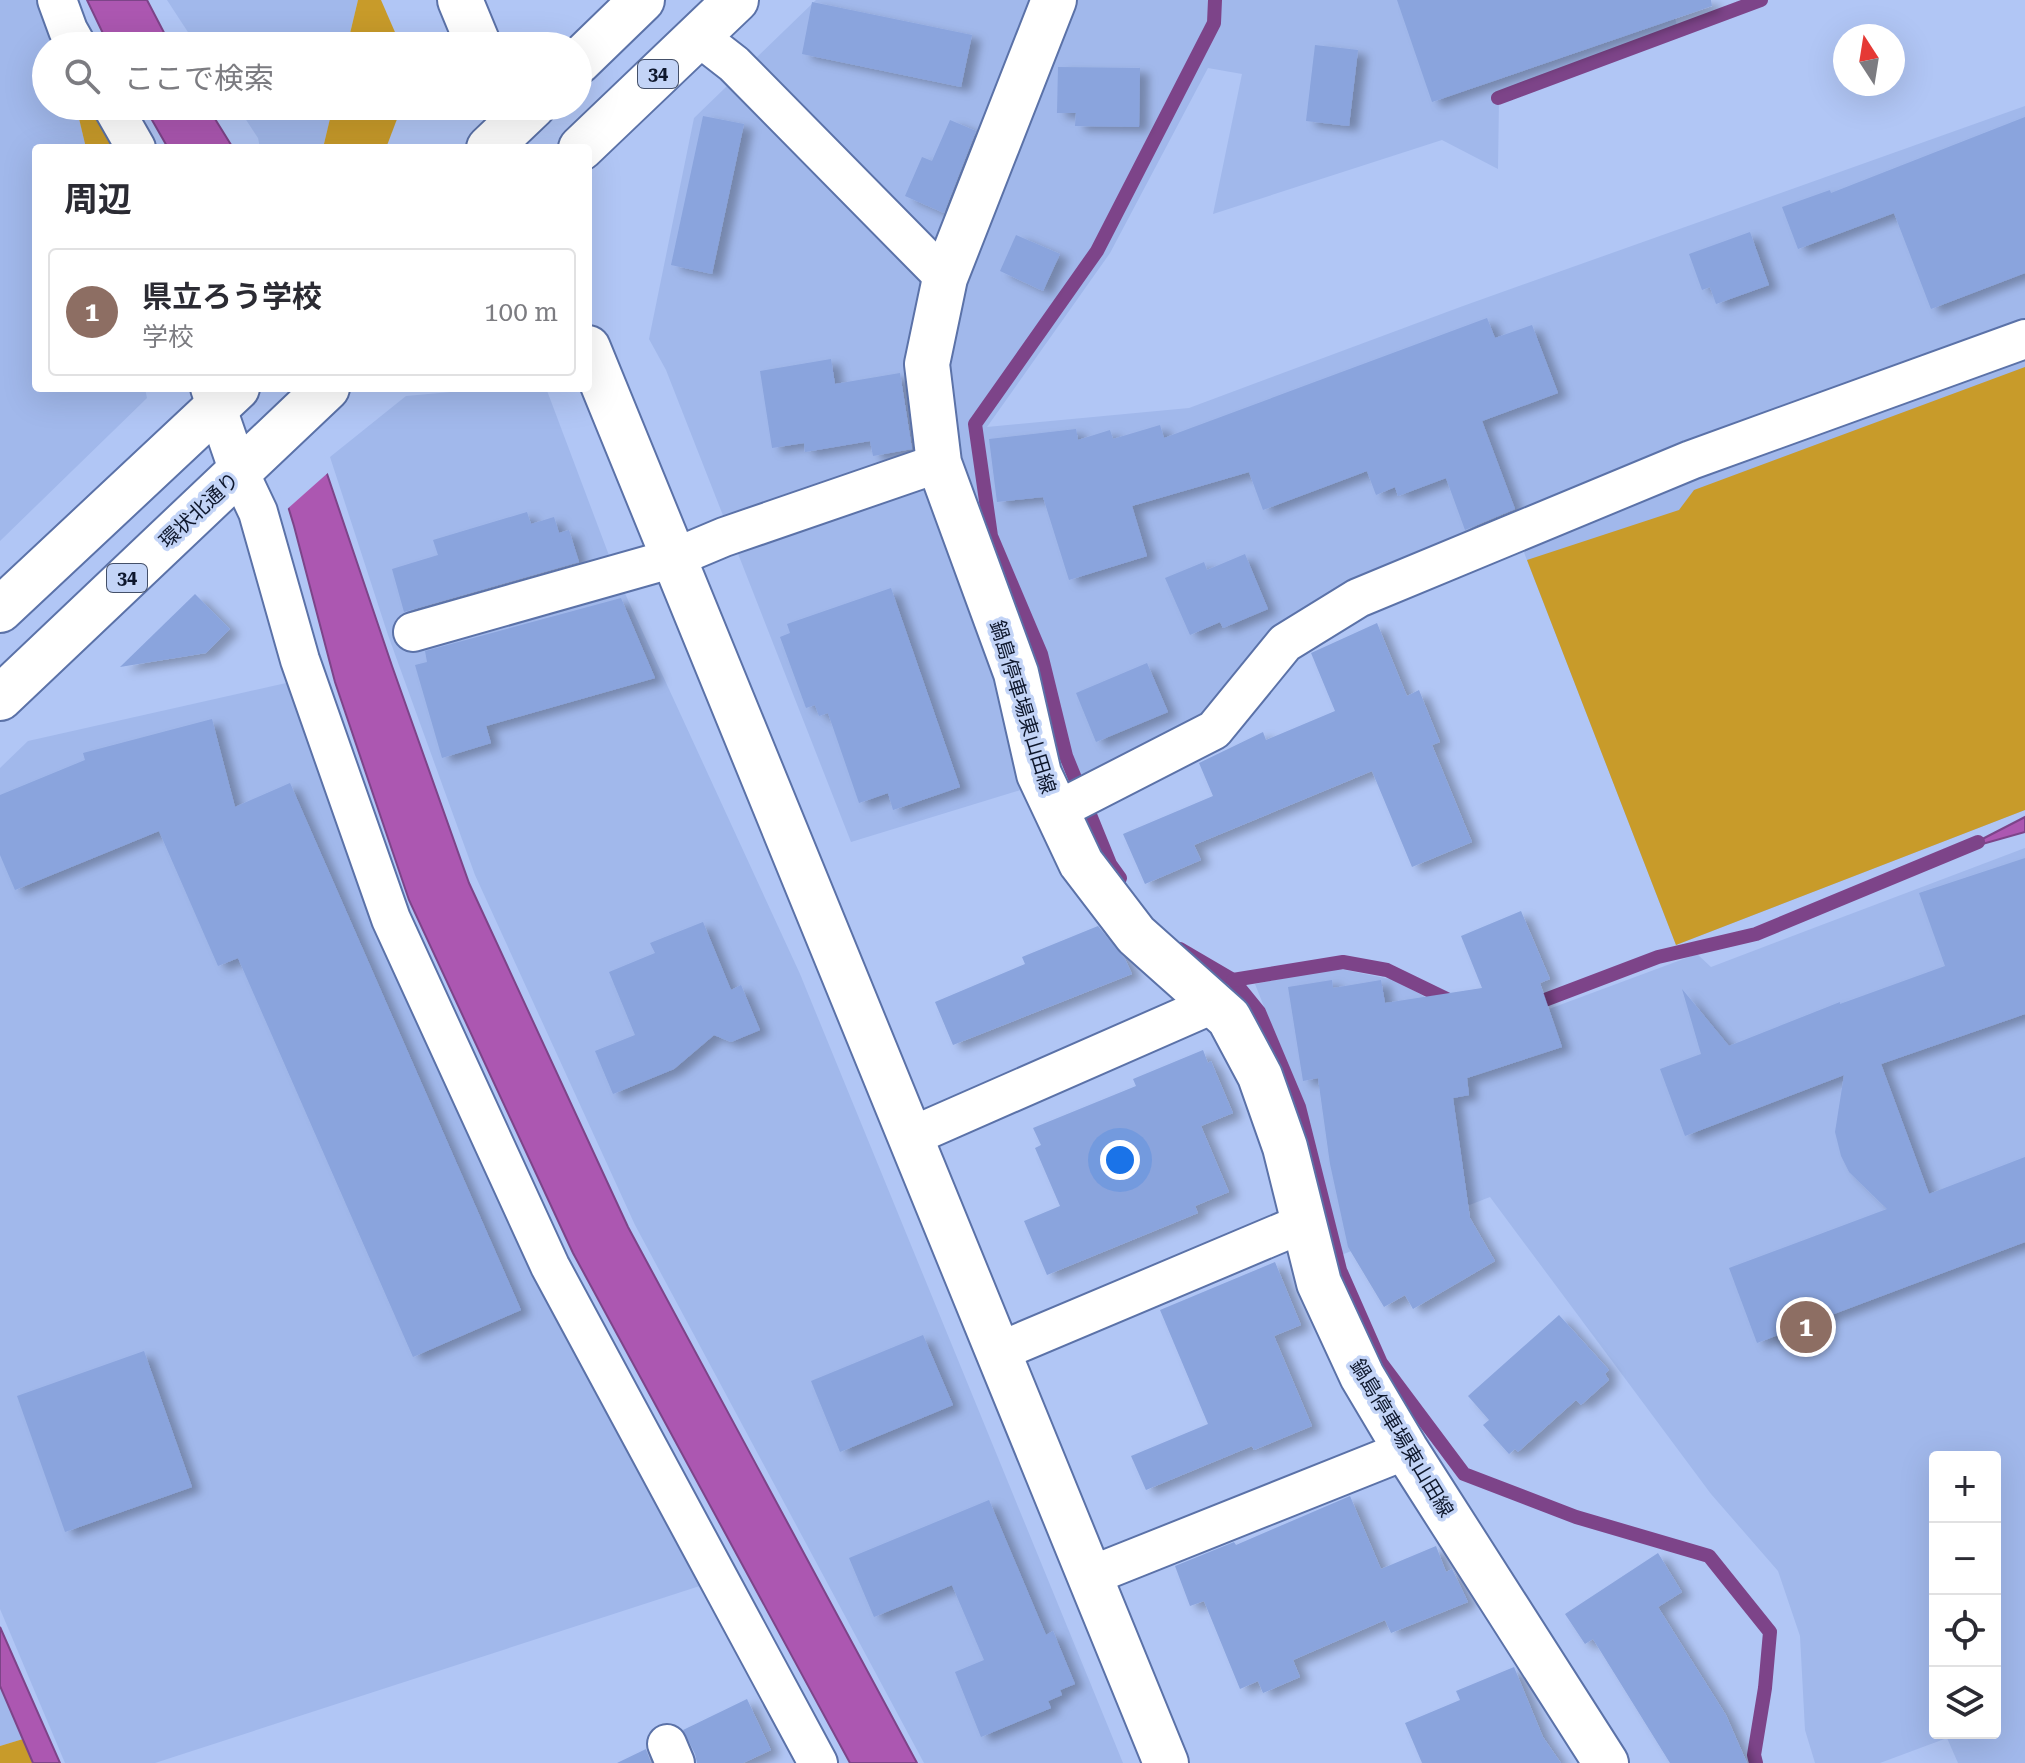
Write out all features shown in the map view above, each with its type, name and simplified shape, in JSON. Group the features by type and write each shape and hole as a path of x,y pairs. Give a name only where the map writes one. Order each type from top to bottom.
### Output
{"main road":[{"path":"460,0 473,32"},
{"path":"592,48 642,0"},
{"name":"34","path":"585,144 736,0"},
{"name":"鍋島停車場東山田線","path":"1054,0 945,278 927,364 939,463 1016,673 1039,774 1073,802 1081,863 1136,935 1229,1018 1260,1076 1285,1147 1319,1283 1362,1376 1606,1763"},
{"path":"592,358 1166,1763"},
{"path":"0,610 224,393"},
{"name":"環状北通り","path":"0,698 322,393"}],"street":[{"path":"57,0 71,32"},
{"path":"698,36 734,64 945,278"},
{"path":"120,120 134,144"},
{"path":"1073,802 1214,730 1285,643 1358,598 1691,460 2025,339"},
{"path":"224,393 247,465 300,660 391,919 550,1266 818,1763"},
{"path":"413,632 674,558 724,537 939,463"},
{"path":"910,1137 1213,1004"},
{"path":"998,1352 1304,1223"},
{"path":"1090,1576 1406,1450"}],"shaded area":[{"path":"0,0 43,0 55,32 32,32 32,120 79,120 85,144 32,144 32,392 146,392 147,398 0,541"},
{"path":"87,0 147,0 164,32 102,32"},
{"path":"167,0 358,0 350,32 188,32"},
{"path":"358,0 381,0 395,32 350,32"},
{"path":"816,0 1669,0 1679,31 1499,98 1498,169 1442,140 1213,214 1242,74 1208,68 1110,253 987,427 1189,408 1463,306 2025,106 2025,810 1676,945 1513,524 1320,607 1208,724 1036,809 1027,788 851,842 666,370 649,339 694,118"},
{"path":"79,120 100,120 115,144 85,144"},
{"path":"152,120 216,120 231,144 166,144"},
{"path":"246,120 330,120 324,144 259,144"},
{"path":"330,120 397,120 388,144 324,144"},
{"path":"2025,367 2025,810 1676,945 1527,560 1679,510 1694,490"},
{"path":"253,392 299,392 469,883 628,1227 917,1763 850,1763 573,1253 409,900 335,682 294,526"},
{"path":"450,392 548,392 616,574 800,974 1123,1763 924,1763 635,1225 475,875 388,635 330,457 406,396"},
{"path":"295,681 712,1582 155,1763 65,1763 0,1609 0,768 28,741"},
{"path":"2025,817 2025,832 1961,850"},
{"path":"2025,848 2025,1763 1958,1763 1947,1739 2001,1739 2001,1451 1929,1451 1929,1739 1944,1739 1880,1763 1815,1763 1805,1730 1800,1636 1778,1571 1711,1494 1490,1197 1336,1257 1284,1057 1255,984 1335,968 1395,980 1487,1032 1697,954 1711,967"},
{"path":"0,1627 60,1763 33,1763 0,1686"},
{"path":"0,1686 23,1739 0,1746"},
{"path":"23,1739 33,1763 0,1763 0,1746"}],"pier":[{"path":"249,392 303,392 330,471 285,511"}],"building":[{"path":"1397,0 1711,0 1712,6 1432,102"},
{"path":"812,2 972,35 961,87 802,54"},
{"path":"1315,45 1358,50 1349,126 1306,121"},
{"path":"1058,67 1140,68 1139,127 1075,126 1076,113 1057,113"},
{"path":"703,116 744,124 712,274 671,265"},
{"path":"2025,117 2025,273 1931,309 1894,213 1798,249 1782,207 1830,190 1831,193"},
{"path":"950,120 976,131 944,213 905,196 922,157 932,161"},
{"path":"1750,232 1769,285 1716,304 1710,287 1702,290 1689,254"},
{"path":"1016,235 1060,254 1043,291 1000,271"},
{"path":"1487,318 1495,338 1532,325 1558,393 1482,421 1515,509 1465,530 1446,478 1398,496 1395,487 1376,495 1367,471 1263,510 1249,472 1132,506 1147,556 1069,580 1043,497 997,502 989,439 1076,429 1078,440 1110,430 1113,439 1160,425 1164,438"},
{"path":"831,359 835,384 900,373 912,449 873,456 870,441 805,452 804,443 772,448 760,371"},
{"path":"527,512 531,524 554,517 559,533 569,530 579,562 404,612 392,569 438,555 433,540"},
{"path":"1245,554 1268,609 1223,628 1220,622 1190,635 1165,578 1204,562 1207,570"},
{"path":"891,588 960,787 893,810 888,793 859,803 828,713 819,716 815,705 806,708 780,637 790,633 787,624"},
{"path":"195,594 230,629 206,653 120,667"},
{"path":"621,598 655,678 486,726 491,743 442,758 415,665 427,662 425,651"},
{"path":"1377,623 1407,696 1419,690 1440,742 1432,745 1472,842 1412,867 1372,771 1194,845 1201,860 1145,884 1123,834 1213,796 1199,763 1263,732 1266,740 1335,711 1311,653"},
{"path":"1147,663 1168,712 1096,742 1076,693"},
{"path":"212,719 235,807 290,783 521,1310 413,1357 238,958 218,966 159,831 15,890 0,855 0,795 85,760 83,753"},
{"path":"2025,858 2025,1014 1881,1064 1929,1194 2025,1157 2025,1242 1757,1343 1729,1268 1887,1209 1849,1172 1841,1156 1835,1132 1844,1075 1685,1136 1660,1069 1701,1054 1682,989 1729,1046 1840,1002 1945,966 1919,893"},
{"path":"1521,911 1550,979 1540,983 1562,1047 1467,1078 1469,1095 1453,1098 1470,1218 1495,1261 1413,1309 1405,1295 1384,1307 1348,1247 1330,1164 1318,1078 1303,1081 1288,987 1332,980 1333,988 1381,980 1385,1003 1482,988 1461,936"},
{"path":"703,922 731,990 741,985 760,1030 731,1042 714,1035 674,1069 613,1094 595,1051 635,1035 609,972 655,953 650,943"},
{"path":"1098,926 1125,959 1132,974 953,1045 935,1002 1025,964 1022,957"},
{"path":"1203,1050 1208,1063 1211,1061 1233,1113 1201,1126 1229,1192 1195,1206 1198,1213 1047,1275 1024,1221 1060,1206 1035,1148 1041,1145 1033,1128 1136,1086 1133,1079"},
{"path":"1275,1262 1301,1325 1274,1336 1312,1426 1254,1450 1252,1446 1146,1490 1131,1456 1208,1424 1160,1310"},
{"path":"1559,1315 1609,1370 1605,1374 1609,1380 1581,1405 1576,1400 1518,1452 1515,1449 1509,1454 1483,1425 1489,1420 1468,1396"},
{"path":"923,1335 953,1405 840,1452 811,1381"},
{"path":"144,1351 192,1487 65,1532 17,1396"},
{"path":"1350,1496 1381,1569 1436,1546 1446,1572 1452,1569 1468,1602 1391,1633 1385,1620 1293,1660 1300,1677 1263,1693 1258,1681 1240,1689 1204,1601 1190,1606 1175,1566 1234,1542 1236,1545"},
{"path":"989,1500 1046,1635 1053,1631 1075,1684 1060,1690 1062,1695 1048,1701 1051,1708 981,1737 955,1672 984,1660 952,1585 874,1617 849,1558"},
{"path":"1658,1553 1682,1592 1658,1607 1726,1715 1747,1763 1670,1763 1593,1639 1585,1644 1565,1614"},
{"path":"1514,1667 1543,1737 1561,1763 1422,1763 1405,1723 1460,1700 1456,1691"},
{"path":"747,1699 771,1750 743,1763 697,1763 683,1730"},
{"path":"646,1749 651,1763 617,1763"}],"waterway":[{"path":"1120,878 1110,864 1066,756 1041,654 991,536 975,424 1097,251 1214,23 1215,0"},
{"path":"1498,98 1761,0"},
{"path":"1529,1006 1658,957 1756,934 1978,842"},
{"path":"1180,949 1233,980 1259,1012 1299,1107 1340,1270 1381,1363 1464,1474 1576,1517 1709,1556 1770,1632 1754,1755 1756,1763"},
{"path":"1233,980 1343,962 1387,970 1455,1003"}],"place":[{"name":"県立ろう学校","path":"1806,1327"}]}
